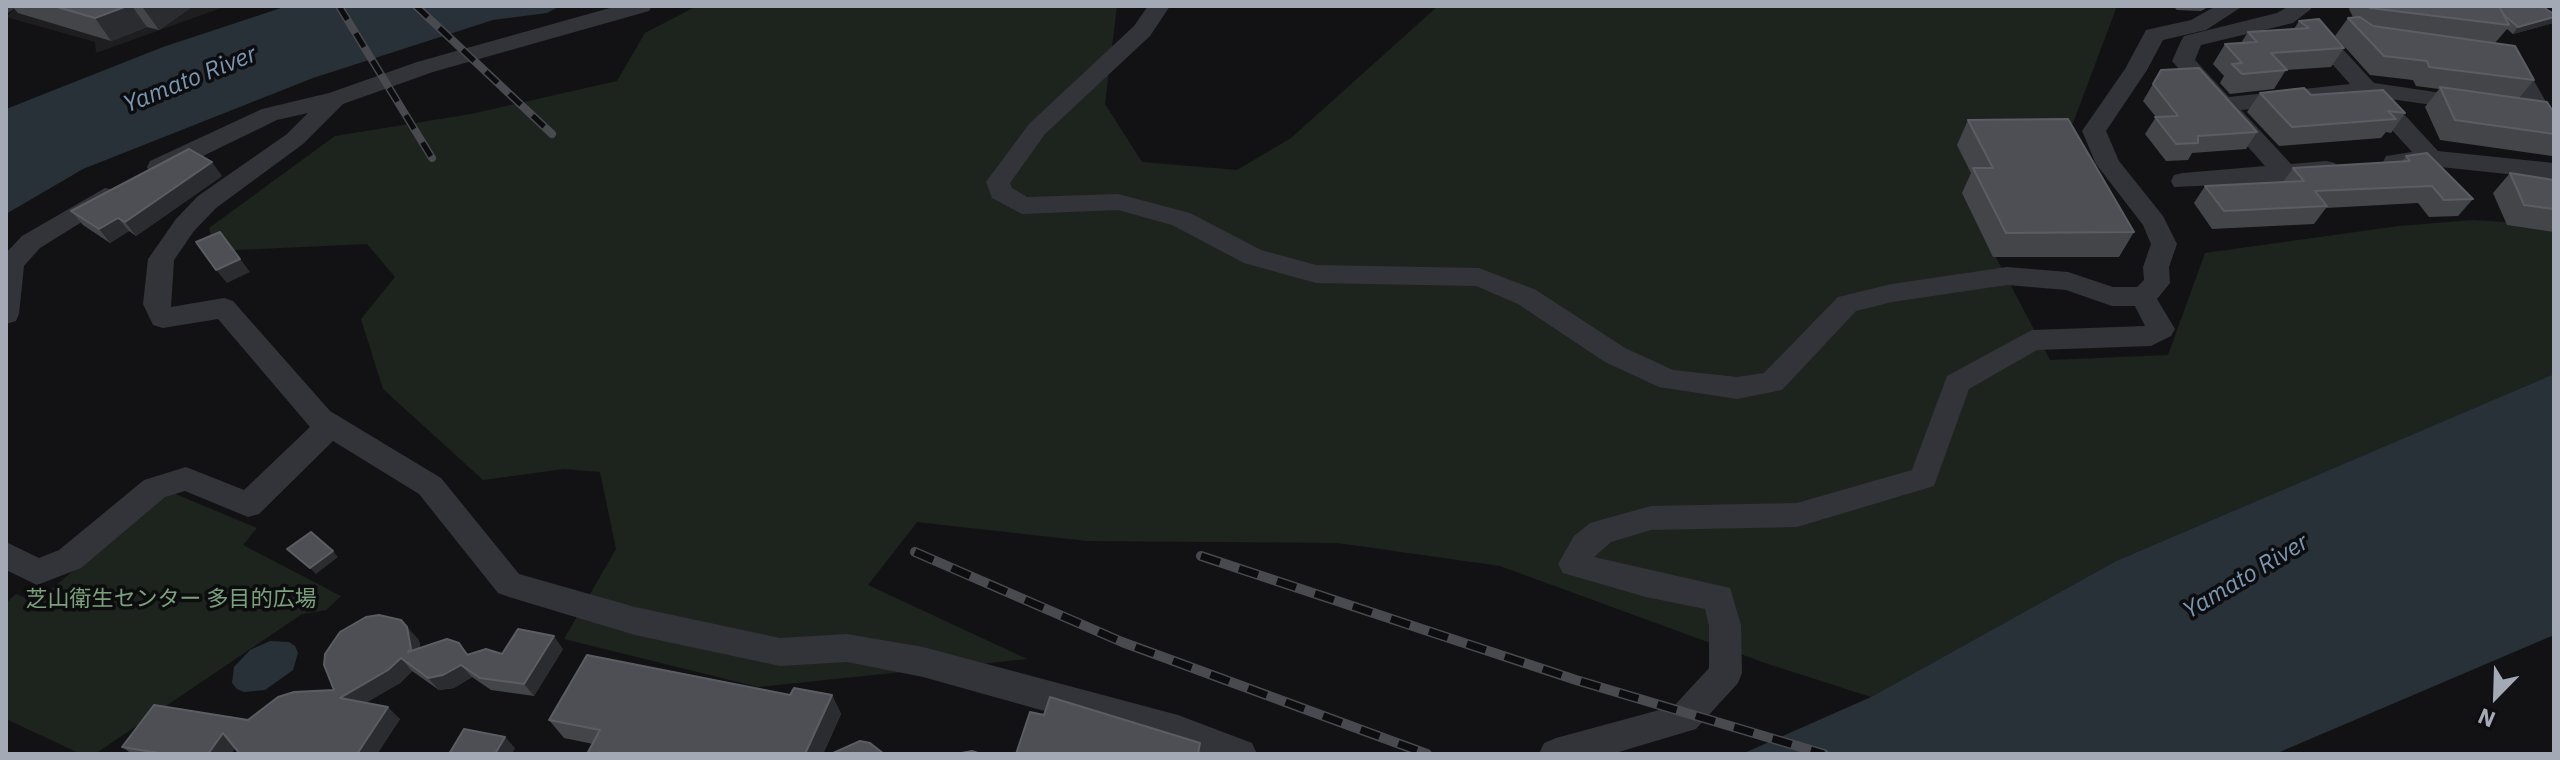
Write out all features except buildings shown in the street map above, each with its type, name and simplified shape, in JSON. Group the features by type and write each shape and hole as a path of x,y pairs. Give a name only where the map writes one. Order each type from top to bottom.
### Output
{"street":[{"path":"6,314 11,264 31,242 68,216 137,179 270,114 335,99 425,67 641,6"},
{"path":"1159,6 1142,31 1037,129 998,182 1001,192 1022,206 1118,202 1181,219 1253,257 1316,274 1479,277 1527,297 1615,355 1669,380 1737,388 1772,383 1808,349 1847,304 1892,293 2007,276 2068,281 2112,296 2143,297 2157,283 2156,267 2164,244 2154,222 2108,164 2094,131 2136,70 2154,35 2198,25 2232,6"},
{"path":"2286,174 2183,61 2192,41 2285,18 2300,6"},
{"path":"2320,38 2431,158"},
{"path":"2480,52 2510,56 2554,137"},
{"path":"2223,105 2368,89 2541,113"},
{"path":"335,99 295,139 207,202 185,225 161,259 156,304 163,318 224,308 320,419 430,486 509,584 635,621 780,652 847,648 923,662 1178,731 1240,754"},
{"path":"2373,164 2431,158 2554,171"},
{"path":"2183,181 2344,167"},
{"path":"1556,754 1684,718 1726,673 1725,625 1719,598 1646,584 1574,564 1585,545 1601,532 1651,518 1797,515 1924,478 1957,383 2032,340 2151,336 2161,329 2143,297"},
{"path":"6,555 37,572 70,559 155,488 186,479 248,505 331,425"}],"shaded area":[{"path":"18,6 227,6 96,53 95,42 6,17"}],"green space":[{"path":"697,6 1117,6 1105,104 1142,162 1237,170 1291,138 1438,6 2117,6 2073,123 1974,165 1979,225 2050,360 2168,355 2205,253 2399,226 2473,220 2554,225 2554,374 2116,561 1871,697 1765,663 1500,566 1338,543 1088,541 917,522 868,585 1027,659 758,687 564,639 616,549 600,472 564,469 483,480 383,389 361,319 395,277 367,244 215,251 209,228 335,136 471,114 617,81 645,33"},
{"name":"芝山衛生センター 多目的広場","path":"173,493 257,528 243,545 341,596 326,610 302,614 95,754 81,754 6,719 6,603 16,594 36,602 160,498"}],"water":[{"name":"Yamato River","path":"287,6 560,6 547,13 493,20 313,78 83,169 6,214 6,109 163,47"},
{"name":"Yamato River","path":"2554,374 2554,635 2275,754 1742,754 1871,697 2116,561"},
{"path":"270,641 289,642 295,646 298,653 293,670 265,690 244,692 237,689 232,683 234,667 250,650"}],"railway":[{"path":"339,6 432,158"},
{"path":"416,6 552,134"},
{"path":"915,552 1122,642 1427,754"},
{"path":"1201,556 1576,680 1824,754"}]}
